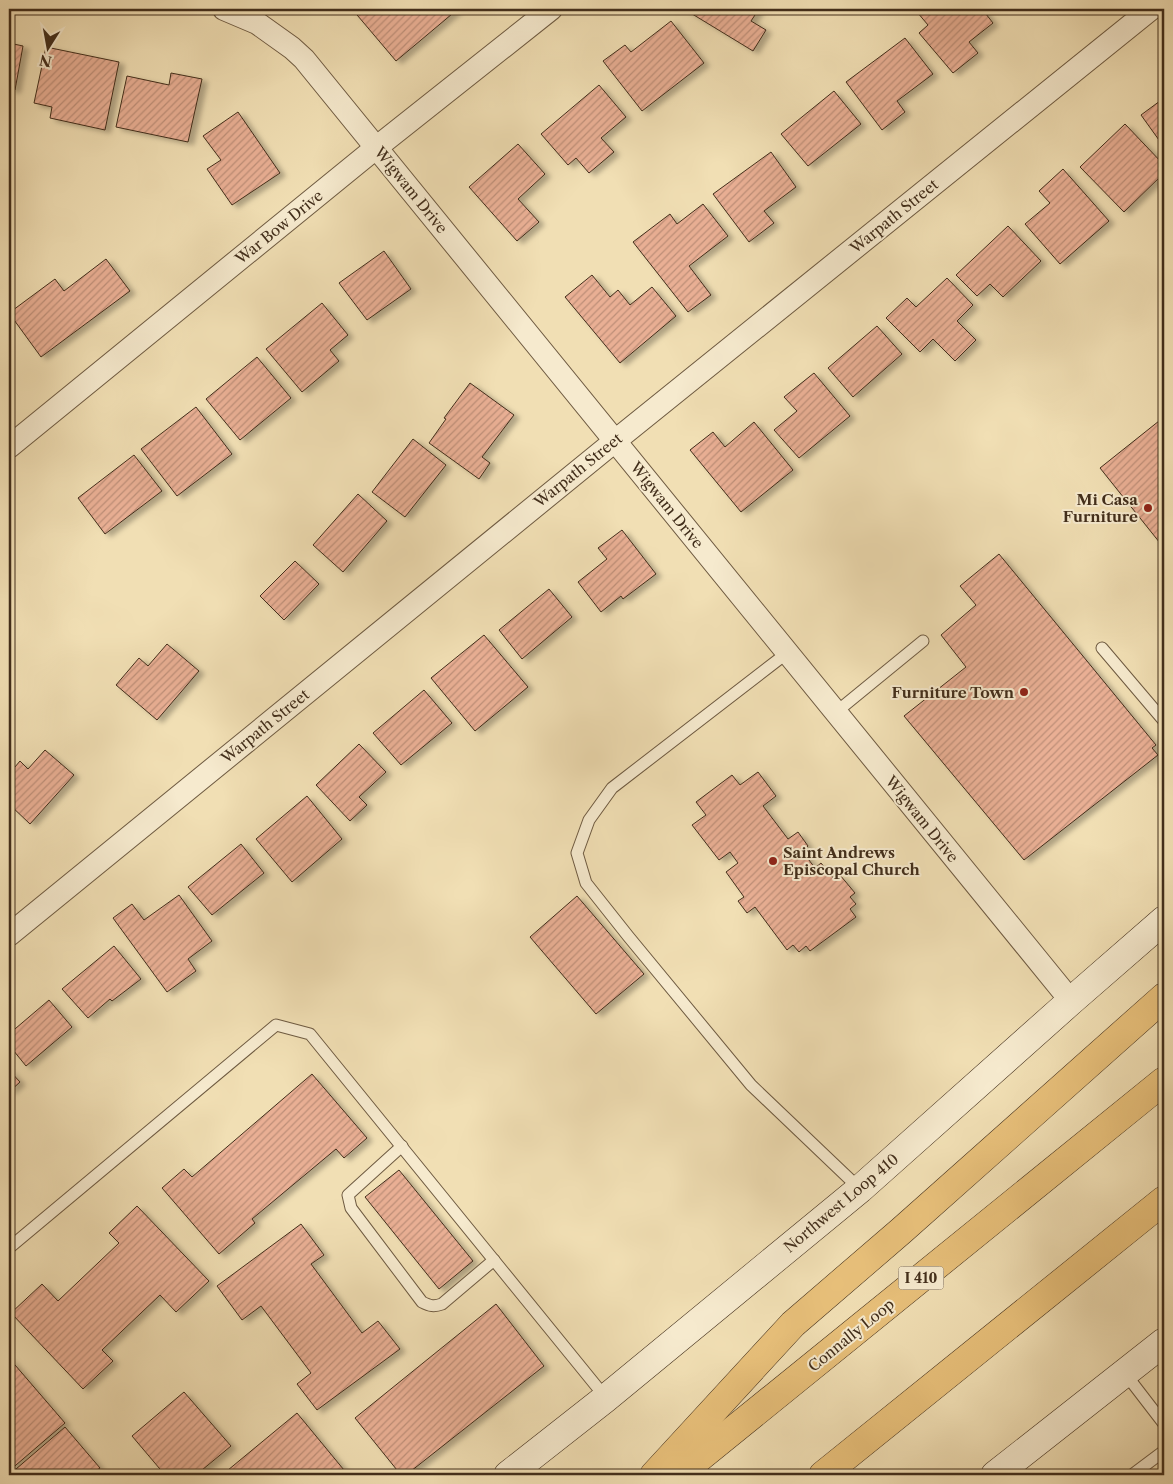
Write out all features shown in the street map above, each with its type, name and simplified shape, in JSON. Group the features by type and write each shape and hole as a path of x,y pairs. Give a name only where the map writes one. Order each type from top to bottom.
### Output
{"highway":[{"path":"654,1475 793,1324 901,1231 1164,997"},
{"name":"Connally Loop","path":"678,1475 1164,1081"},
{"path":"823,1475 1164,1200"}],"main road":[{"name":"Northwest Loop 410","path":"508,1475 606,1398 860,1189 1164,920"},
{"path":"995,1475 1164,1342"}],"street":[{"name":"Wigwam Drive","path":"224,9 257,23 304,59 1071,1001"},
{"name":"War Bow Drive","path":"13,435 551,9"},
{"name":"Warpath Street","path":"9,935 614,441 1151,9"}],"lane":[{"path":"836,713 923,641"},
{"path":"1102,648 1164,720"},
{"path":"786,653 612,788 589,820 577,853 586,882 751,1085 860,1189"},
{"path":"9,1248 276,1025 310,1034 606,1398"},
{"path":"402,1146 348,1195 351,1208 422,1302 430,1306 442,1304 494,1260"},
{"path":"1124,1372 1164,1424"},
{"path":"1132,1475 1164,1451"}],"building":[{"path":"352,9 458,9 396,61"},
{"path":"684,9 759,9 751,21 766,30 753,51"},
{"path":"920,9 982,9 993,23 969,42 978,53 953,73 919,33 928,25 917,12"},
{"path":"671,21 704,63 642,111 603,61 625,45 631,52"},
{"path":"905,38 933,74 897,101 905,112 882,130 846,82"},
{"path":"9,43 23,46 15,90 9,89"},
{"path":"46,47 119,62 105,130 50,118 52,107 34,103"},
{"path":"171,73 202,79 188,142 116,127 127,76 169,85"},
{"path":"599,85 626,117 601,138 614,152 589,173 576,158 568,165 541,134"},
{"path":"834,91 861,124 808,166 781,134"},
{"path":"1164,98 1164,147 1141,115"},
{"path":"238,112 280,173 232,205 207,169 221,160 203,136"},
{"path":"1125,124 1164,165 1164,173 1124,212 1080,167"},
{"path":"518,144 545,174 518,199 539,222 517,241 469,187"},
{"path":"771,152 796,187 764,211 774,223 749,242 713,194"},
{"path":"1063,169 1109,221 1060,264 1025,224 1050,203 1039,191"},
{"path":"703,204 728,236 689,266 711,295 688,312 633,242 670,214 677,224"},
{"path":"1008,226 1041,261 1003,297 990,284 977,296 956,275"},
{"path":"384,251 411,289 367,320 339,283"},
{"path":"106,259 130,291 41,357 9,313 55,279 64,291"},
{"path":"592,275 610,297 618,290 630,305 652,287 676,316 620,363 565,297"},
{"path":"947,278 973,305 957,321 976,340 955,361 933,339 920,352 886,318 907,298 916,307"},
{"path":"322,303 348,335 330,350 339,361 302,392 266,349"},
{"path":"877,326 902,354 853,397 828,368"},
{"path":"257,357 291,398 240,440 206,399"},
{"path":"814,373 850,416 799,458 774,430 797,411 784,397"},
{"path":"470,383 514,415 482,457 490,463 479,479 429,443 446,419 444,418"},
{"path":"196,407 232,454 177,496 141,449"},
{"name":"Mi Casa Furniture","path":"1164,417 1164,548 1100,468"},
{"path":"754,422 793,470 741,512 690,450 713,432 725,447"},
{"path":"413,439 446,465 405,517 372,492"},
{"path":"134,455 162,491 105,534 78,498"},
{"path":"358,494 387,521 343,572 313,545"},
{"path":"622,530 656,574 623,599 621,596 601,612 578,582 607,559 598,548"},
{"name":"Furniture Town","path":"999,554 1156,745 1152,748 1158,755 1024,860 904,716 966,667 941,635 976,605 960,586"},
{"path":"295,561 319,584 284,620 260,596"},
{"path":"549,589 572,617 522,659 499,630"},
{"path":"484,635 528,687 475,731 431,678"},
{"path":"167,644 199,671 157,720 116,685 139,658 148,666"},
{"path":"424,690 452,723 401,765 373,733"},
{"path":"359,744 386,772 359,797 367,805 350,821 316,785"},
{"path":"45,750 74,775 30,824 9,804 9,774 20,761 28,769"},
{"name":"Saint Andrews Episcopal Church","path":"758,772 776,796 763,806 788,839 798,832 808,846 802,851 815,868 821,863 834,879 840,875 855,893 850,897 856,904 850,909 856,917 810,951 806,946 799,952 793,945 787,950 755,907 747,913 738,901 744,897 726,872 738,863 730,852 719,860 692,825 706,815 696,802 732,775 740,785"},
{"path":"307,796 342,839 292,882 256,839"},
{"path":"241,844 264,873 212,915 188,887"},
{"path":"179,895 212,941 188,959 196,971 167,992 113,918 132,904 144,920"},
{"path":"577,896 644,974 596,1014 530,937"},
{"path":"114,946 141,979 112,1001 110,999 88,1018 62,989"},
{"path":"49,1000 72,1027 26,1066 9,1045 9,1034"},
{"path":"9,1070 20,1082 9,1092"},
{"path":"312,1074 367,1138 344,1158 336,1149 252,1219 255,1223 219,1254 162,1188 184,1169 192,1177"},
{"path":"399,1170 473,1261 439,1289 365,1197"},
{"path":"137,1206 209,1281 176,1312 160,1295 102,1350 113,1361 83,1389 11,1313 42,1284 58,1301 119,1243 109,1233"},
{"path":"301,1224 324,1255 311,1264 362,1333 378,1321 400,1349 317,1410 297,1384 311,1373 261,1306 242,1320 217,1286"},
{"path":"496,1304 544,1366 406,1475 401,1475 355,1418"},
{"path":"9,1358 65,1423 9,1471"},
{"path":"184,1392 231,1446 196,1475 165,1475 132,1436"},
{"path":"297,1413 344,1470 337,1475 222,1475"},
{"path":"65,1427 100,1468 91,1475 9,1475"}],"place":[{"name":"Mi Casa Furniture","path":"1148,508"},
{"name":"Furniture Town","path":"1024,692"},
{"name":"Saint Andrews Episcopal Church","path":"773,861"}]}
